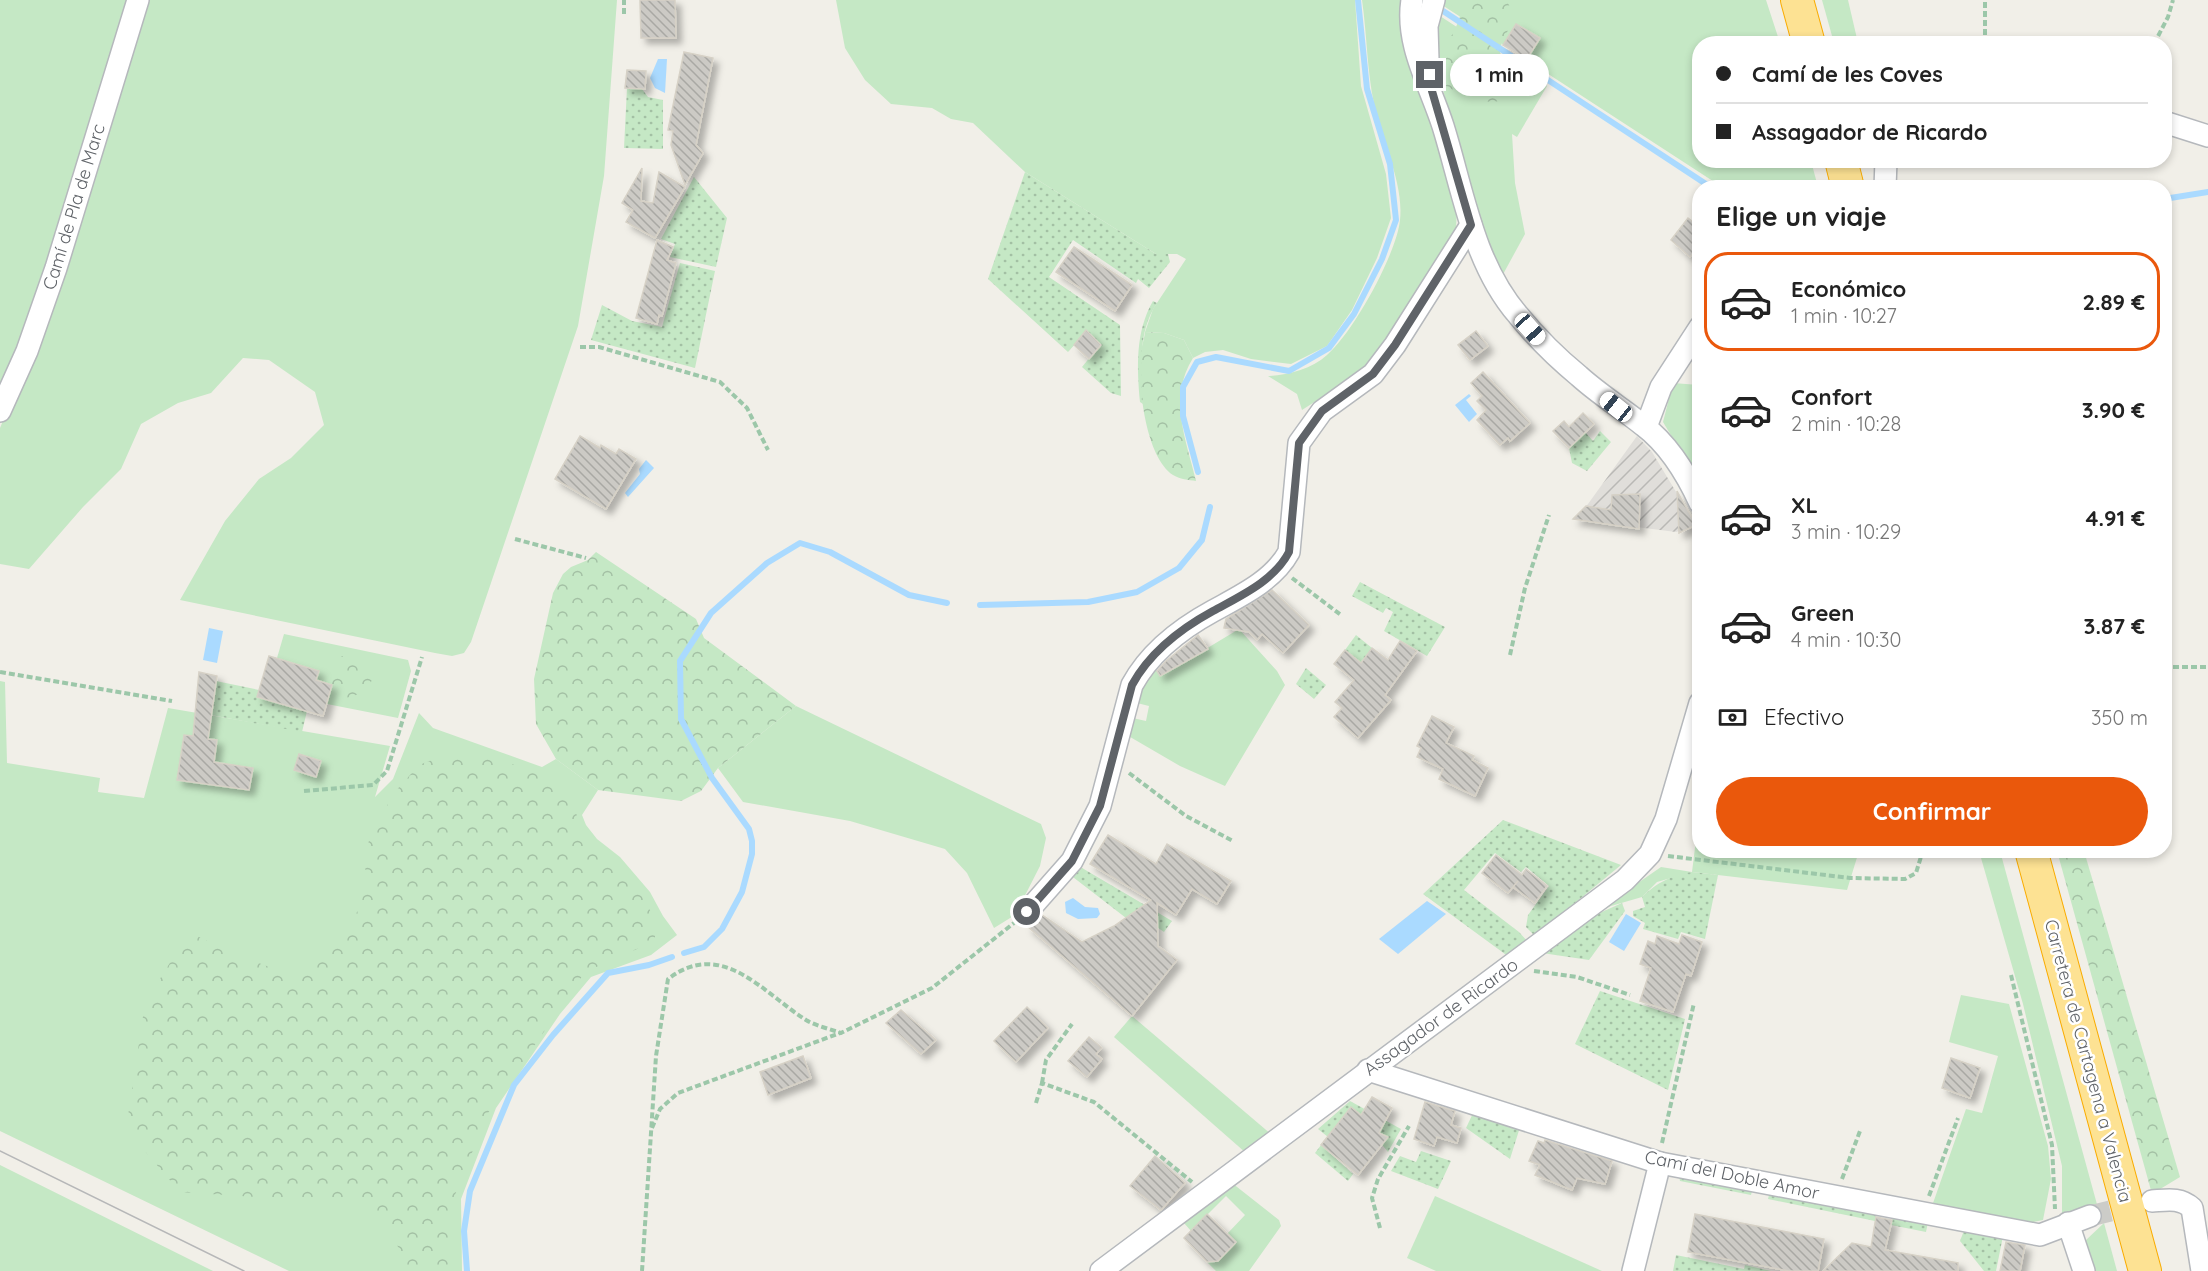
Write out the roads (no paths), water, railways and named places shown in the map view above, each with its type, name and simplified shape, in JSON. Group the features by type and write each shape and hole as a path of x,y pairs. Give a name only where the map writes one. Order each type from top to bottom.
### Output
{"highway":[{"path":"1797,0 1807,36"},
{"name":"Carretera de Cartagena a Valencia","path":"2033,858 2145,1271"}],"street":[{"name":"Camí de Pla de Marc","path":"0,411 27,351 56,268 138,0"},
{"path":"1412,0 1409,21 1420,65 1432,91 1471,225 1492,280 1516,314 1579,376 1646,427 1672,456 1692,490"},
{"path":"1432,91 1427,26 1434,0"},
{"path":"2172,125 2208,136"},
{"path":"1027,912 1072,861 1100,806 1132,685 1141,668 1163,644 1213,611 1236,600 1282,566 1289,552 1299,443 1322,411 1373,374 1395,345 1471,225"},
{"path":"1646,427 1661,387 1692,339"},
{"name":"Assagador de Ricardo","path":"1101,1271 1625,880 1650,854 1666,819 1692,730"},
{"name":"Camí del Doble Amor","path":"1368,1070 1660,1163 2040,1235 2090,1216"},
{"path":"1633,1271 1660,1163"},
{"path":"2152,1201 2175,1199 2185,1202 2192,1208 2202,1271"},
{"path":"2061,1226 2084,1271"}],"water":[{"path":"658,59 667,59 665,93 655,88 650,78"},
{"path":"1469,394 1471,396 1466,400 1477,414 1469,422 1455,405"},
{"path":"646,460 654,468 628,497 625,493 640,474 639,469"},
{"path":"209,628 223,631 217,663 203,660"},
{"path":"1073,898 1085,907 1098,908 1100,914 1097,918 1078,919 1066,913 1065,902"},
{"path":"1427,901 1446,914 1398,954 1379,939"},
{"path":"1626,914 1641,923 1624,951 1609,942"}],"waterway":[{"path":"1198,472 1183,416 1183,387 1197,362 1216,357 1289,371 1329,348 1354,314 1382,259 1396,220 1390,164 1367,89 1358,0"},
{"path":"1437,7 1700,180"},
{"path":"2172,198 2208,192"},
{"path":"980,605 1088,602 1137,592 1179,568 1202,540 1210,507"},
{"path":"684,953 704,947 722,929 742,892 752,854 749,829 712,778 681,719 680,661 711,613 767,563 800,543 830,552 909,595 947,603"},
{"path":"467,1271 464,1231 470,1191 514,1085 553,1035 608,973 649,965 672,957"}],"tunnel":[{"path":"2090,1216 2139,1204"}],"tram line":[{"path":"0,1151 244,1271"}]}
